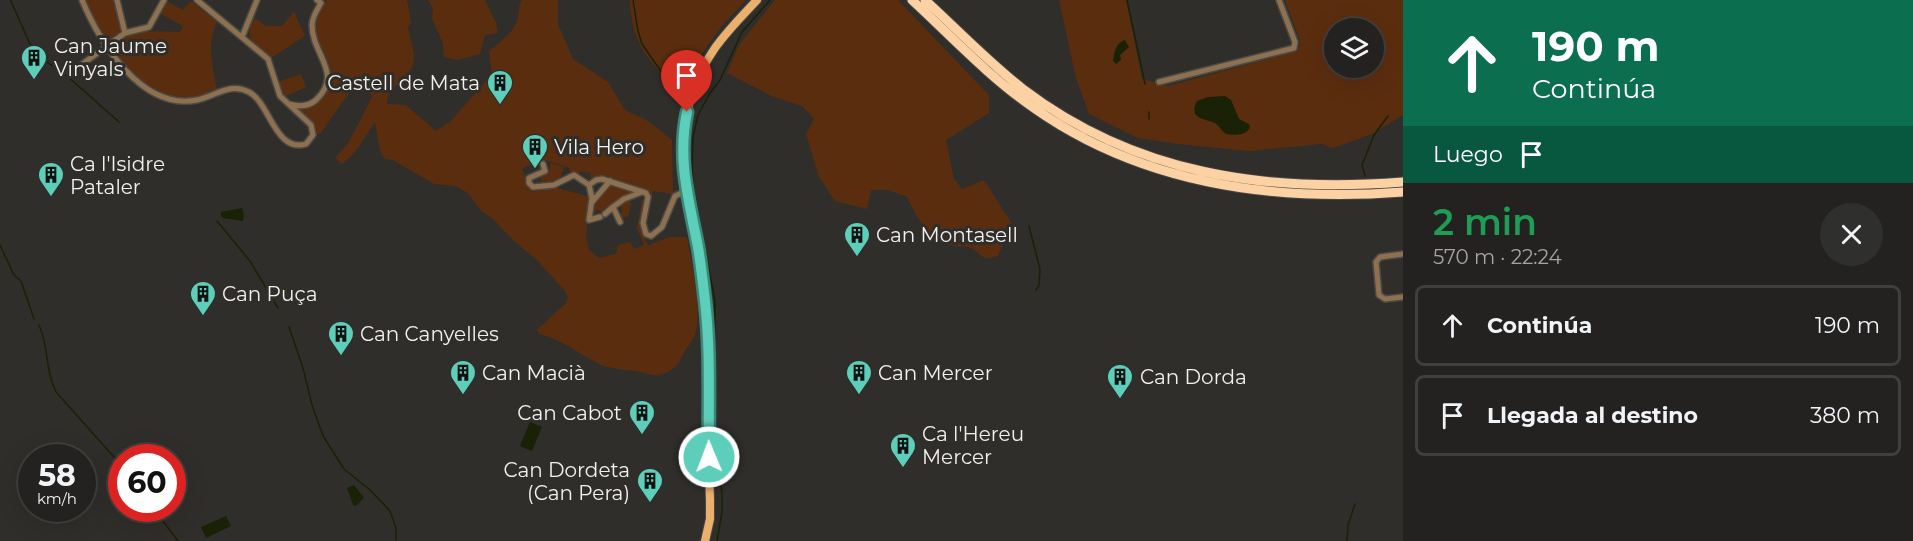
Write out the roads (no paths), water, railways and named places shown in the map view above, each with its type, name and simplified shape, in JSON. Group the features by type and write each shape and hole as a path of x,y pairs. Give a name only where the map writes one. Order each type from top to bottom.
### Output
{"highway":[{"path":"912,0 1017,95 1072,132 1128,159 1188,178 1256,190 1335,194 1403,192"},
{"path":"925,0 1024,90 1078,125 1135,152 1196,171 1236,178 1297,184 1352,184 1379,179 1403,180"}],"main road":[{"path":"705,541 710,519 708,337 698,249 686,191 682,152 684,124 697,80 715,48 757,0"}],"street":[{"path":"82,0 106,46 147,88 165,98 186,101 228,89 247,91 260,102 276,130 294,144 306,144 311,138 312,131 307,121 278,92 273,69 268,59 197,0"},
{"path":"117,0 125,33"},
{"path":"70,73 125,33 149,27 164,0"},
{"path":"242,37 257,0"},
{"path":"1160,82 1294,48 1295,42 1279,0"},
{"path":"287,103 300,106 309,104 320,95 327,81 328,69 317,50 312,25 319,1"},
{"path":"543,164 545,171 529,178 529,183 533,187 554,185 568,177 577,176 590,185 592,202 590,220 603,215 630,196 643,192"},
{"path":"590,185 599,179 643,192 648,197 643,223 646,234 651,236 664,223 675,196 686,191"},
{"path":"592,202 610,181"},
{"path":"613,207 620,222"},
{"path":"1403,254 1380,256 1376,262 1379,295 1385,299 1403,297"}],"waterway":[{"path":"633,0 642,44 682,102"},
{"path":"717,541 722,512 722,493 714,435 715,301 694,191 693,137 698,115 720,80 742,32 770,0"},
{"path":"1127,0 1145,84"},
{"path":"11,1 33,51 66,75 119,122"},
{"path":"1149,112 1149,119"},
{"path":"1365,176 1362,165 1374,135 1388,116"},
{"path":"217,221 250,261 278,308"},
{"path":"1029,226 1040,269 1039,285 1036,290"},
{"path":"0,245 14,275 21,281 34,319"},
{"path":"39,325 50,376 56,392 108,450"},
{"path":"289,327 323,436 344,469 370,490 390,511 396,528 396,541"},
{"path":"1347,541 1348,525 1355,504"},
{"path":"164,522 178,541"}],"place":[{"name":"Can Jaume Vinyals","path":"34,81"},
{"name":"Castell de Mata","path":"500,106"},
{"name":"Vila Hero","path":"535,170"},
{"name":"Ca l'Isidre Pataler","path":"51,198"},
{"name":"Can Montasell","path":"857,258"},
{"name":"Can Puça","path":"203,317"},
{"name":"Can Canyelles","path":"341,357"},
{"name":"Can Macià","path":"463,396"},
{"name":"Can Mercer","path":"859,396"},
{"name":"Can Dorda","path":"1120,400"},
{"name":"Can Cabot","path":"642,436"},
{"name":"Ca l'Hereu Mercer","path":"903,469"},
{"name":"Can Dordeta (Can Pera)","path":"650,504"}]}
